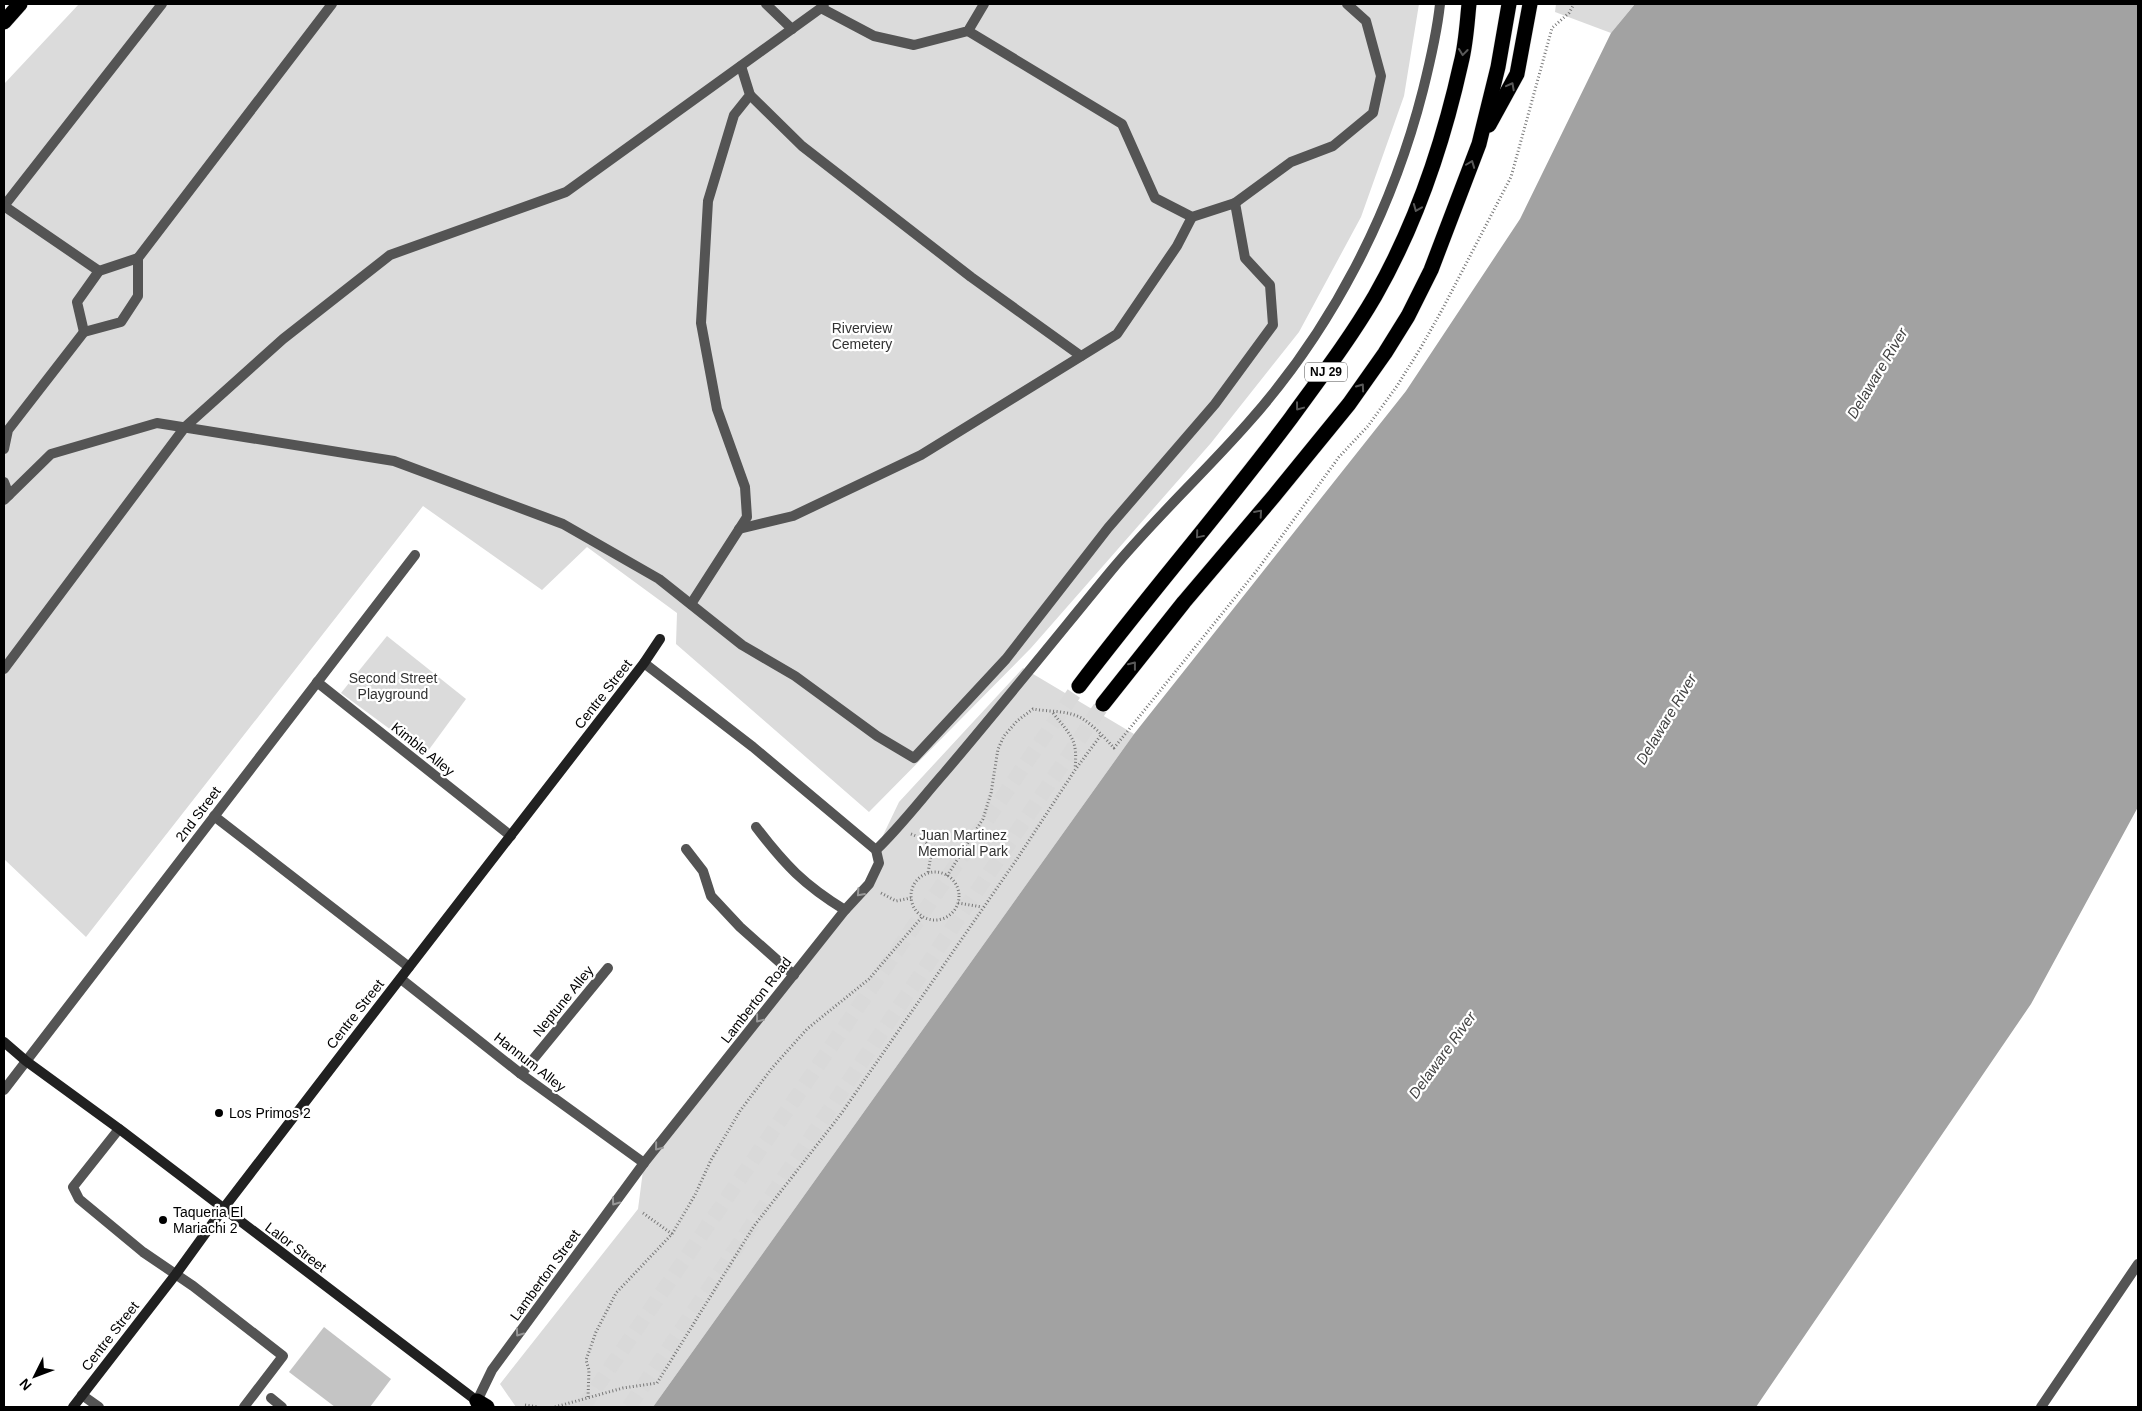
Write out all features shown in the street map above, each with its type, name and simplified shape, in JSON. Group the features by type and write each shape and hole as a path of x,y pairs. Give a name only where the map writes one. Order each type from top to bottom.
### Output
{"highway":[{"path":"4,22 20,4"},
{"name":"NJ 29","path":"1079,686 1160,581 1245,479 1335,359 1376,294 1405,236 1441,140 1462,62 1469,4"},
{"name":"NJ 29","path":"1103,704 1184,602 1342,412 1385,353 1408,316 1431,270 1479,144 1498,67 1509,4"},
{"path":"1479,144 1517,74 1530,4"}],"street":[{"path":"99,272 4,206 162,4"},
{"path":"84,332 77,302 99,272 138,258 332,4"},
{"path":"766,4 792,29"},
{"path":"4,669 185,427 283,339 390,255 566,192 822,6 874,36 914,45 968,31 984,4"},
{"path":"968,31 1122,124 1155,198 1192,217 1235,204 1291,162 1333,146 1373,113 1381,76 1366,21 1347,4"},
{"path":"644,664 753,746 880,847 998,710 1135,543 1248,423 1296,364 1315,337 1339,297 1389,196 1418,107 1432,53 1440,4"},
{"path":"741,66 750,95 802,146 970,277 1081,356"},
{"path":"691,604 747,516 745,487 717,409 701,323 708,201 734,115 750,95"},
{"path":"6,497 51,454 156,422 394,461 563,524 659,579 742,645 795,676 877,736 914,758 1006,659 1108,528 1215,404 1273,325 1270,285 1245,258 1235,204"},
{"path":"739,529 793,516 921,455 1117,334 1177,246 1192,217"},
{"path":"4,448 8,430 84,332 121,322 138,296 138,258"},
{"path":"4,482 6,497"},
{"name":"2nd Street","path":"4,1090 415,555"},
{"name":"Centre Street","path":"73,1407 176,1274 223,1209 644,664 660,639"},
{"name":"Kimble Alley","path":"317,682 511,836"},
{"path":"214,816 409,968"},
{"path":"756,827 790,869 812,889 845,910"},
{"name":"Lamberton Road","path":"644,1163 845,910 869,884 879,862 880,847"},
{"path":"686,849 703,872 711,896 740,927 794,975"},
{"name":"Neptune Alley","path":"522,1074 608,968"},
{"name":"Hannum Alley","path":"401,979 522,1074 644,1163"},
{"name":"Lalor Street","path":"4,1042 26,1061 119,1129 480,1405"},
{"path":"119,1129 73,1187 79,1199 143,1252 176,1274 283,1356 244,1407"},
{"name":"Lamberton Street","path":"480,1405 492,1370 644,1163"},
{"path":"2041,1407 2138,1264"},
{"path":"82,1395 99,1407"},
{"path":"270,1398 282,1407"}],"path":[{"path":"948,876 983,819 991,793 998,749 1004,736 1017,721 1033,710 1052,713 1062,712 1082,718 1114,748 1258,569 1339,458 1368,426 1397,386 1459,279 1511,177 1552,28 1569,13 1574,4"},
{"path":"1052,713 1072,736 1076,746 1075,770"},
{"path":"555,1407 623,1388 657,1383 754,1226 840,1114 1017,860 1075,770 1102,735"},
{"path":"880,847 900,832 923,838 932,849 928,873"},
{"path":"928,873 941,873 948,876 958,888 956,910 944,919 929,920 922,917 913,906 911,898 915,883 928,873"},
{"path":"879,892 896,901 911,898"},
{"path":"958,903 983,907"},
{"path":"588,1397 589,1370 586,1360 604,1314 616,1293 672,1234 695,1195 711,1160 740,1111 772,1068 807,1029 869,979 922,917"},
{"path":"643,1213 672,1234"},
{"path":"525,1405 538,1407"}],"green space":[{"name":"Riverview Cemetery","path":"79,4 1419,4 1404,96 1361,217 1299,332 1211,443 1031,648 869,812 676,644 677,613 587,547 542,590 423,506 86,937 4,859 4,84"},
{"path":"1556,4 1635,4 1611,33 1555,12"},
{"name":"Second Street Playground","path":"387,636 466,699 425,755 341,693"},
{"name":"Juan Martinez Memorial Park","path":"1023,668 1134,734 653,1407 516,1407 500,1384 638,1209 644,1163 700,1095 879,863 876,850 899,802"}],"water":[{"name":"Delaware River","path":"1635,4 2138,4 2138,807 2031,1004 1756,1407 653,1407 1134,734 1406,391 1520,219 1611,33"}],"building":[{"path":"324,1327 391,1379 370,1407 335,1407 289,1372"}],"tunnel":[{"path":"583,1407 1079,686"},
{"path":"629,1407 1103,704"}],"place":[{"name":"Los Primos 2","path":"219,1113"},
{"name":"Taqueria El Mariachi 2","path":"163,1220"}]}
